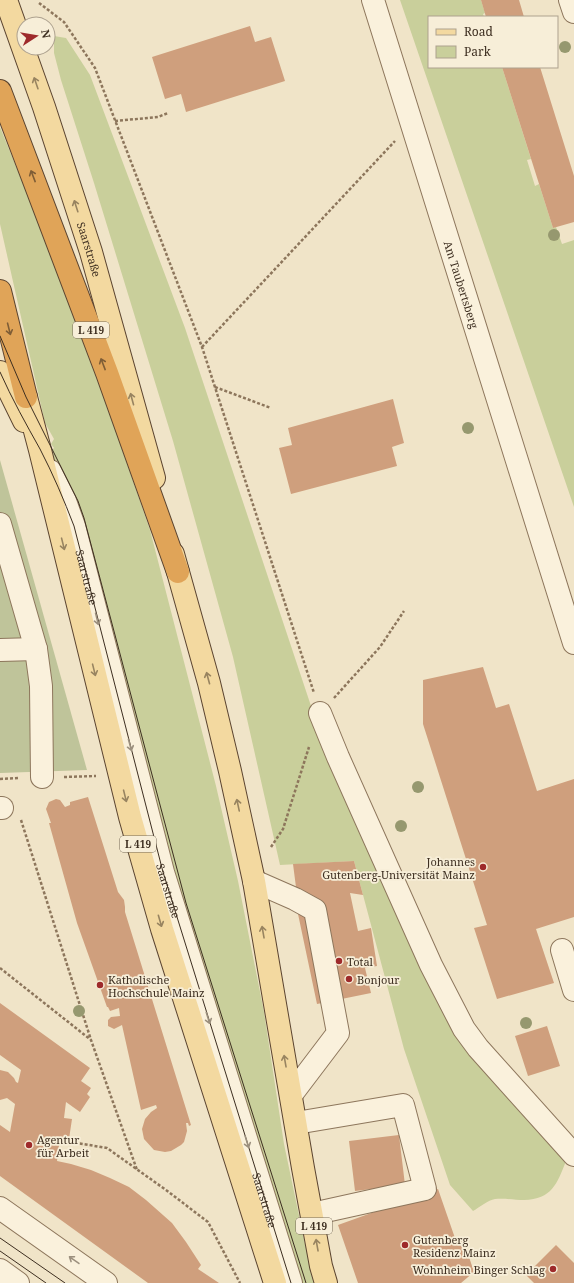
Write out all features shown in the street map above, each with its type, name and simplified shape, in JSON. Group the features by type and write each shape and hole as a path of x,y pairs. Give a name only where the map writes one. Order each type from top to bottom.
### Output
{"highway":[{"name":"Saarstraße","path":"0,91 107,373 178,572"},
{"name":"Saarstraße","path":"0,291 26,397"}],"main road":[{"name":"Saarstraße","path":"6,0 44,107 91,252 148,456 209,684 254,882 290,1095 321,1266 326,1283"},
{"name":"Saarstraße","path":"0,372 40,450"},
{"name":"Saarstraße","path":"26,397 130,817 162,929 274,1283"}],"street":[{"name":"Am Taubertsberg","path":"373,0 574,643"},
{"path":"570,0 574,12"},
{"name":"Saarstraße","path":"40,450 65,501 74,526 163,872 291,1283"},
{"path":"0,524 36,648 40,686 42,777"},
{"path":"0,650 36,648"},
{"path":"320,712 338,757 431,965 464,1029 478,1048 574,1155"},
{"path":"254,882 295,899 315,910 338,1033 290,1095"},
{"path":"562,950 574,990"},
{"path":"296,1123 403,1105 425,1189 312,1214"},
{"path":"0,1208 106,1283"},
{"path":"0,1270 18,1283"}],"path":[{"path":"39,3 64,22 95,68 202,347 320,712"},
{"path":"115,121 158,117 168,114"},
{"path":"202,347 411,123"},
{"path":"214,387 271,408"},
{"path":"271,847 283,829 320,712 380,647 404,611"},
{"path":"70,775 95,775 69,777 70,775"},
{"path":"1,808 17,807 91,1040 137,1170"},
{"path":"0,968 91,1040"},
{"path":"60,1142 65,1141 107,1148 208,1222 240,1283"}],"green space":[{"path":"400,0 481,0 485,13 483,14 484,16 428,16 428,68 502,68 531,159 527,160 535,186 539,184 553,228 556,227 562,244 574,240 574,507"},
{"path":"56,36 66,38 90,75 185,328 321,736 408,930 566,1161 560,1177 552,1189 541,1197 524,1200 495,1199 473,1211 450,1185 404,1049 354,861 280,865 233,657 173,441 55,56 56,56"},
{"path":"0,127 28,196 107,406 150,530 216,786 238,881 264,1012 284,1144 305,1244 317,1283 298,1283 228,1065 55,467 51,451 54,448 51,444 54,439 45,423 0,224"},
{"path":"0,460 87,770 0,773"}],"building":[{"path":"481,0 519,0 524,16 486,16"},
{"path":"250,26 255,42 271,37 285,81 186,112 181,94 165,99 152,57"},
{"path":"502,68 540,68 574,176 574,222 553,228"},
{"path":"393,399 404,443 392,447 397,466 291,494 279,448 292,445 288,428"},
{"path":"483,667 496,708 509,704 537,791 574,779 574,917 536,929 554,983 497,999 474,928 487,925 423,724 423,680"},
{"name":"Katholische Hochschule Mainz","path":"88,797 118,892 124,900 125,912 191,1125 189,1126 188,1123 186,1123 187,1131 184,1142 171,1151 165,1152 154,1150 144,1139 142,1129 145,1119 157,1108 156,1105 141,1110 122,1025 114,1029 108,1026 108,1020 111,1017 120,1016 119,1008 110,1011 107,1007 77,923 49,823 51,823 46,809 49,802 56,799 60,800 65,807 70,805 70,802"},
{"path":"354,861 363,895 350,893 358,931 371,928 377,966 365,968 371,993 317,1004 294,895 297,895 293,864"},
{"name":"Agentur für Arbeit","path":"0,1003 90,1068 81,1081 91,1088 87,1094 90,1097 80,1112 66,1102 64,1118 72,1119 69,1139 60,1137 57,1161 91,1170 129,1187 172,1223 201,1265 198,1269 219,1283 148,1283 0,1176 0,1125 10,1132 15,1104 7,1098 0,1100 0,1070 8,1072 18,1083 21,1070 0,1055"},
{"path":"547,1026 560,1066 528,1076 515,1036"},
{"path":"399,1135 405,1185 355,1191 349,1141"},
{"path":"438,1189 456,1241 463,1239 474,1272 461,1283 358,1283 338,1225"},
{"name":"Wohnheim Binger Schlag","path":"556,1245 574,1263 574,1283 534,1283 526,1275"}],"tram line":[{"path":"0,336 26,397 78,501 84,518 186,903 306,1283"},
{"path":"0,372 14,402 40,449 74,526 163,872 291,1283"},
{"path":"0,1238 65,1283"},
{"path":"0,1251 46,1283"}],"place":[{"name":"Johannes Gutenberg-Universität Mainz","path":"483,867"},
{"name":"Total","path":"339,961"},
{"name":"Bonjour","path":"349,979"},
{"name":"Katholische Hochschule Mainz","path":"100,985"},
{"name":"Agentur für Arbeit","path":"29,1145"},
{"name":"Gutenberg Residenz Mainz","path":"405,1245"},
{"name":"Wohnheim Binger Schlag","path":"553,1269"}]}
